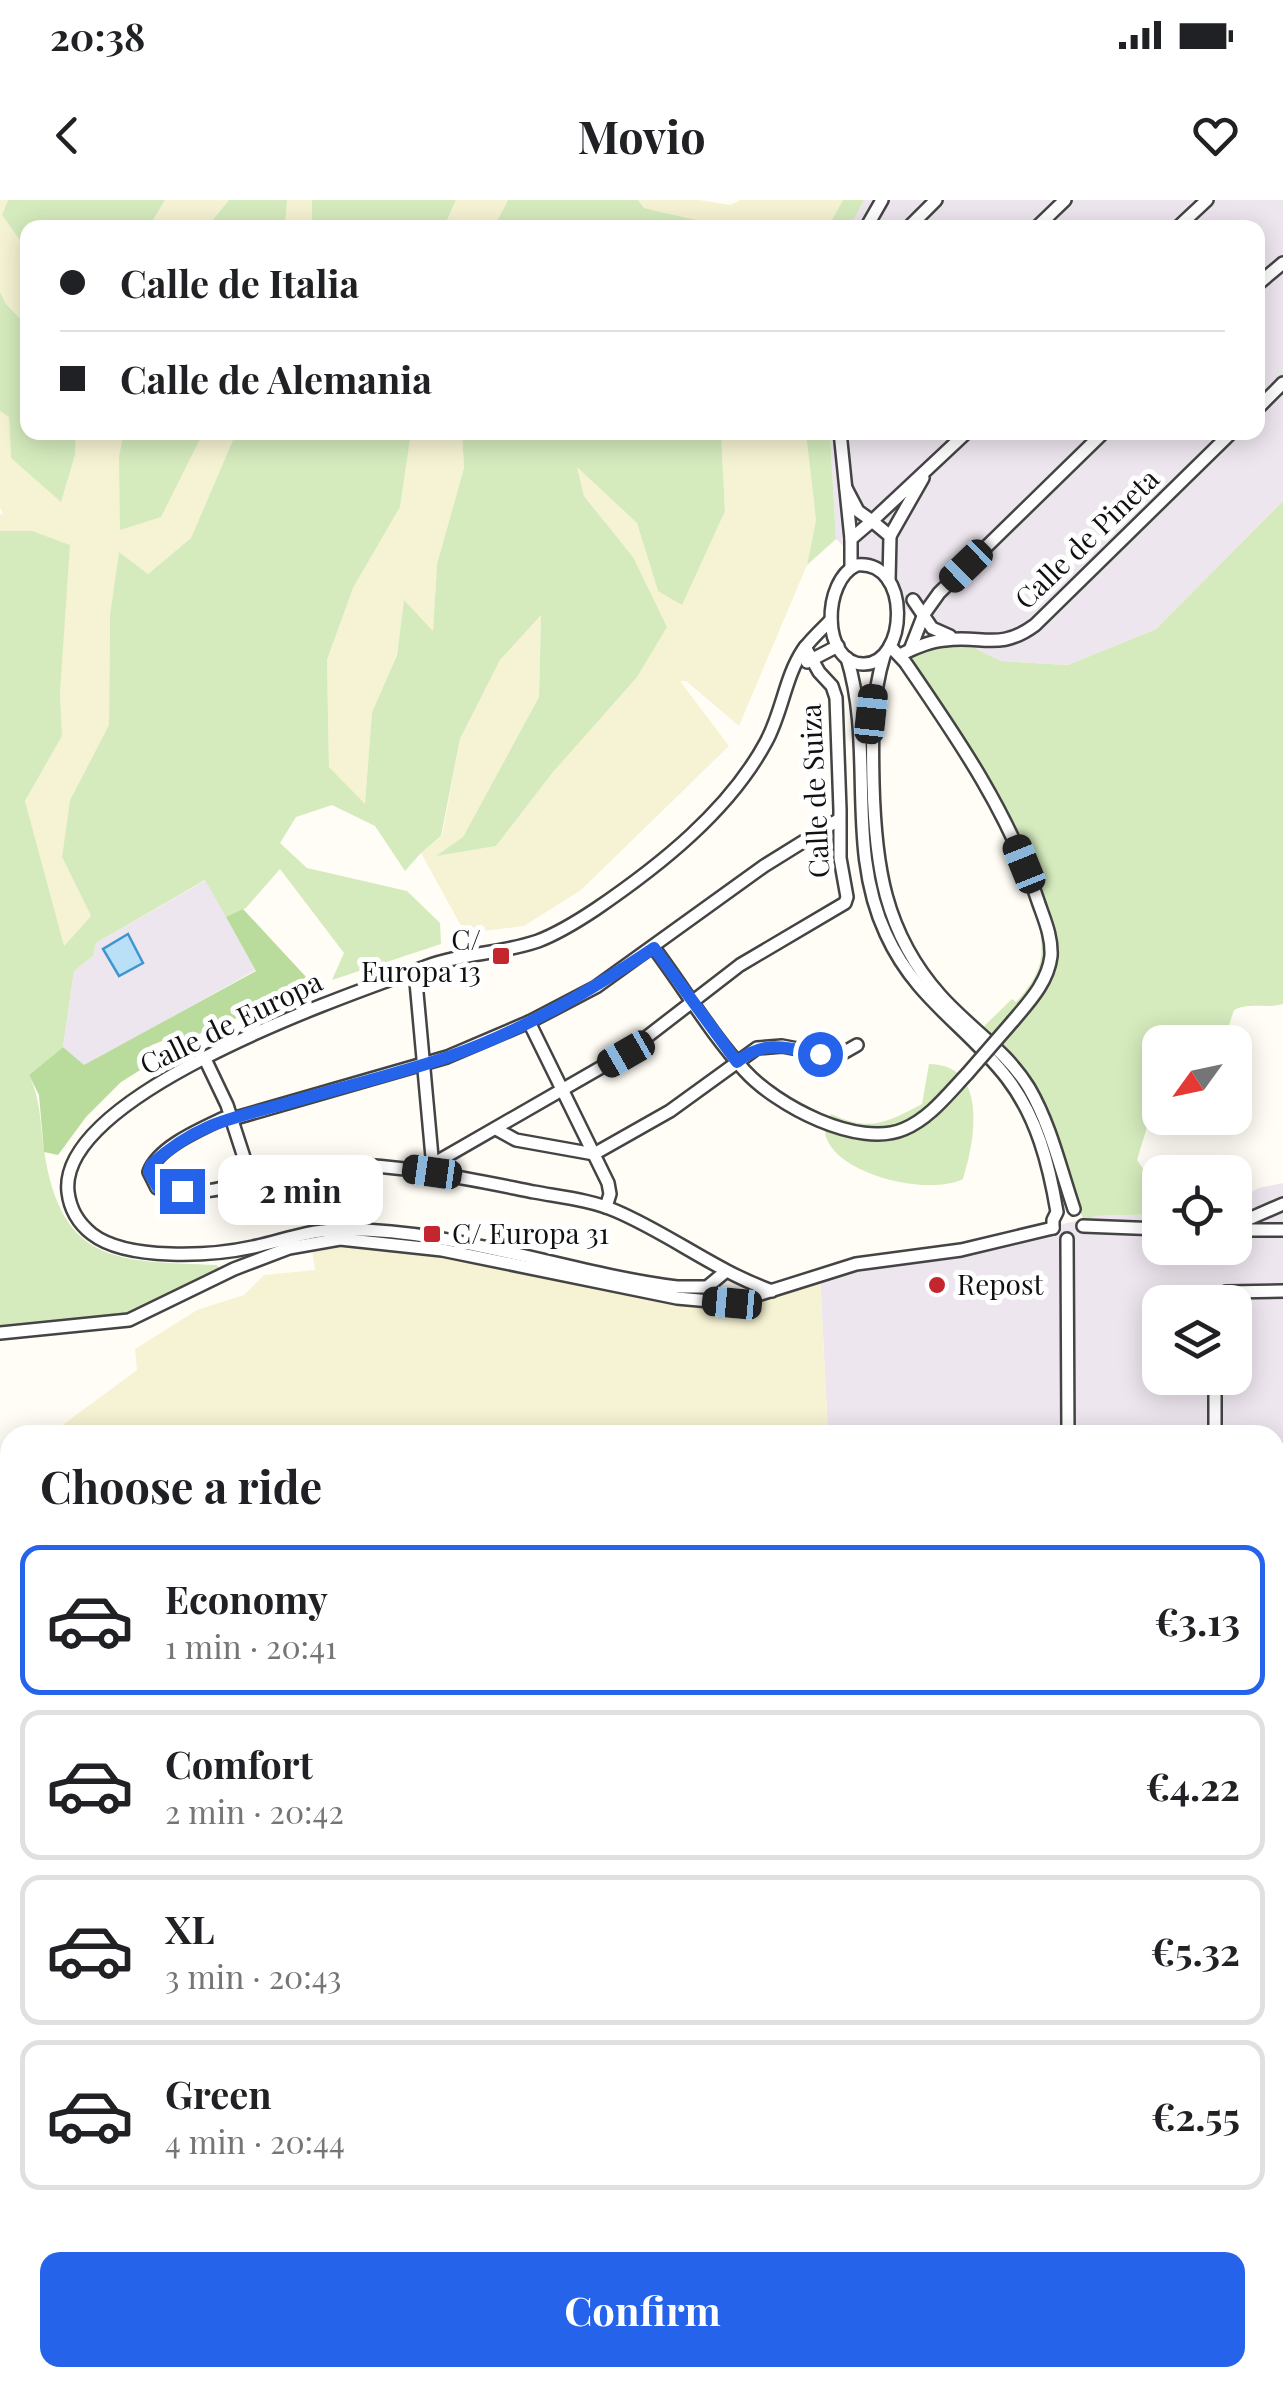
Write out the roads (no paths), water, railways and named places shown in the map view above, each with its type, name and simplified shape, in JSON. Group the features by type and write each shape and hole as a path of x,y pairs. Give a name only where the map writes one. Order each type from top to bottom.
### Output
{"street":[{"path":"916,220 936,200"},
{"path":"1044,220 1064,200"},
{"path":"1185,220 1206,200"},
{"path":"841,440 851,539 850,568 836,588 831,620 838,646 848,658 858,702 864,857 876,909 915,984 996,1066 1020,1097 1044,1152 1057,1212 1053,1228 1058,1236 1067,1239 1079,1234 1084,1226 1082,1216 1074,1209 1056,1147 1029,1088 1010,1060 942,996 917,965 896,928 883,892 874,832 871,714 898,620 889,581 875,566 850,568"},
{"path":"851,539 959,440"},
{"path":"905,653 938,593 1096,440"},
{"name":"Calle de Pineta","path":"905,653 934,642 1001,642 1018,638 1224,440"},
{"path":"889,581 890,536 925,474"},
{"path":"846,488 853,504 890,536"},
{"path":"895,594 913,600 938,593"},
{"path":"913,600 933,630 959,639"},
{"name":"Calle de Europa","path":"736,1278 707,1287 677,1287 493,1250 356,1230 318,1232 254,1247 204,1253 132,1249 106,1243 83,1226 72,1208 68,1180 74,1160 102,1126 130,1102 205,1058 300,1014 415,971 532,943 564,929 664,857 720,804 764,746 795,671 831,620"},
{"name":"Calle de Europa","path":"808,653 838,646"},
{"path":"848,658 865,664 887,651 905,653"},
{"name":"Calle de Suiza","path":"433,1168 626,1054 770,945 845,903 848,897 838,820 836,698 830,682 818,672 808,653"},
{"path":"654,948 754,1080 778,1098 841,1128 870,1135 890,1134 921,1120 967,1074 1035,994 1047,974 1050,939 1034,888 989,788 905,653"},
{"name":"Calle de Suiza","path":"795,671 818,672"},
{"path":"772,1291 736,1278 606,1207 433,1168 304,1166 214,1190 182,1191 158,1188 152,1182 151,1165 224,1118 232,1119 424,1064 470,1049 529,1022 596,987 752,874 838,820"},
{"path":"415,971 433,1168"},
{"path":"529,1022 610,1188 606,1207"},
{"path":"496,1129 516,1140 594,1154 670,1111 750,1051 765,1046 829,1056 858,1045"},
{"path":"205,1058 232,1119 252,1182"},
{"path":"1252,1219 1283,1204"},
{"path":"1057,1212 1074,1209"},
{"path":"1252,1228 1277,1229 1268,1210"},
{"path":"1084,1226 1142,1228"},
{"path":"0,1333 129,1320 252,1262 289,1248 340,1239 442,1250 677,1298 732,1303 856,1264 961,1250 1053,1228"},
{"path":"1067,1239 1068,1425"},
{"path":"736,1278 748,1299"},
{"path":"1252,1292 1283,1291"},
{"path":"1214,1395 1215,1425"}],"water":[{"path":"128,934 143,963 119,976 103,949"}],"place":[{"name":"C/ Europa 13","path":"501,956"},
{"name":"C/ Europa 31","path":"432,1234"},
{"name":"Repost","path":"937,1285"}]}
